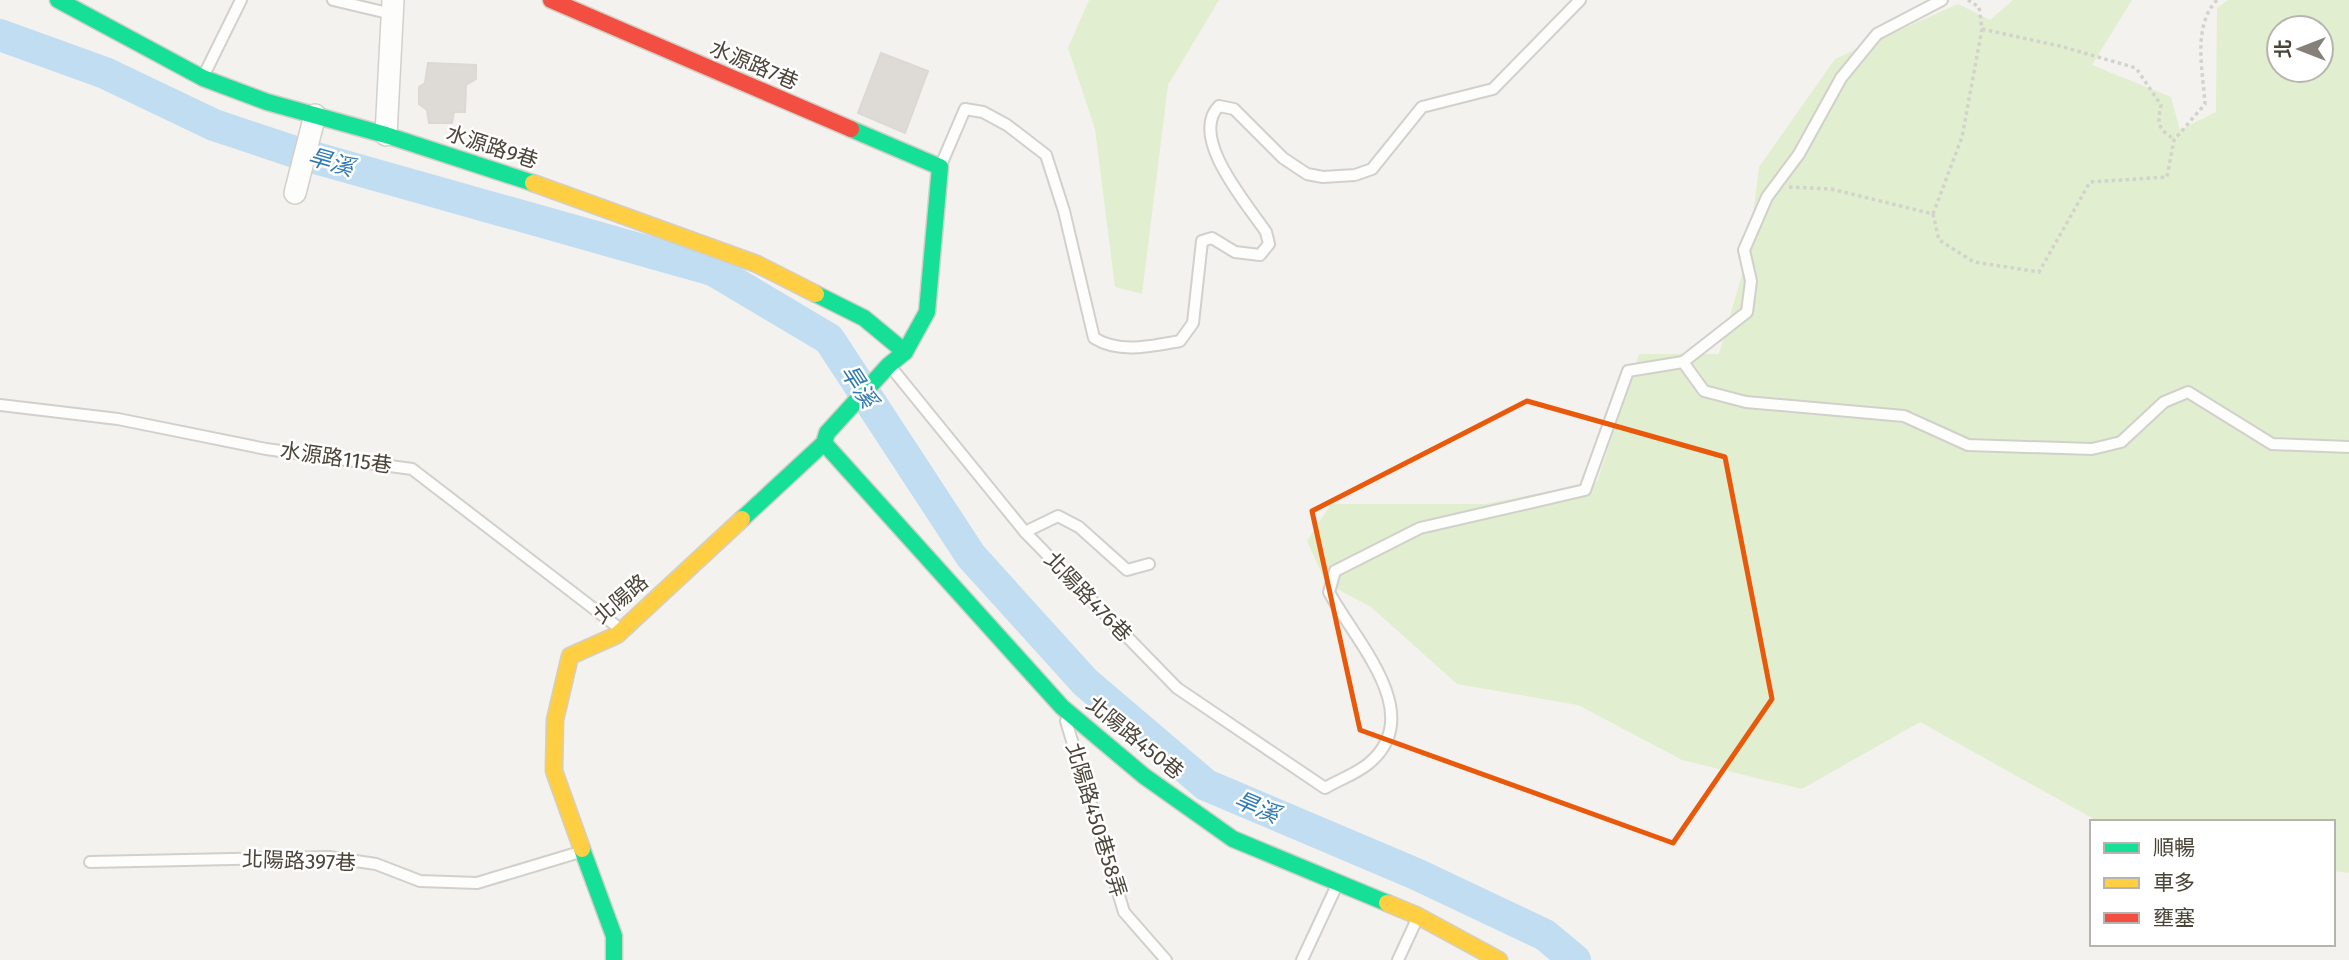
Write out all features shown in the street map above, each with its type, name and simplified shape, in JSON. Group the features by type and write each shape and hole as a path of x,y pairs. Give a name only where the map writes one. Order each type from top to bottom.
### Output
{"street":[{"name":"水源路9巷","path":"58,0 203,78 267,102 386,135 581,198 757,264 864,318 905,352"},
{"name":"水源路7巷","path":"551,0 940,167"},
{"path":"386,135 392,7"},
{"path":"296,193 315,115"},
{"path":"889,365 905,352 927,312 940,167"},
{"name":"北陽路","path":"614,960 614,936 554,771 555,720 570,656 617,635 826,438 889,365"},
{"name":"北陽路450巷","path":"826,438 1062,707 1144,776 1233,839 1337,885 1418,916 1499,960"}],"lane":[{"path":"203,78 241,0"},
{"path":"333,0 392,7"},
{"path":"940,167 965,108 983,112 1007,125 1046,155 1063,211 1094,338 1108,346 1142,348 1180,341 1193,323 1202,241 1212,238 1235,252 1260,255 1269,244 1266,232 1213,153 1211,119 1219,106 1234,109 1283,158 1307,174 1322,177 1355,175 1372,169 1422,107 1493,89 1580,0"},
{"path":"1942,0 1877,34 1840,78 1799,154 1774,187 1744,250 1751,281 1747,312 1683,362 1704,391 1746,402 1904,416 1968,445 2092,449 2121,442 2164,402 2188,392 2272,444 2349,447"},
{"name":"北陽路476巷","path":"889,365 1025,532 1177,688 1325,788 1369,764 1389,735 1394,713 1377,667 1343,618 1329,592 1335,570 1420,528 1585,490 1628,371 1683,362"},
{"name":"水源路115巷","path":"0,405 118,419 266,449 412,468 621,630"},
{"path":"1025,532 1058,516 1079,527 1127,570 1149,564"},
{"name":"北陽路450巷58弄","path":"1062,707 1124,912 1166,960"},
{"name":"北陽路397巷","path":"90,862 329,857 376,864 420,881 477,883 583,851"},
{"path":"1302,960 1337,885"},
{"path":"1398,960 1418,916"}],"path":[{"path":"1968,0 1979,7 1982,29 1962,138 1933,214 1940,240 1975,262 2039,272 2090,182 2168,177 2174,140 2205,104 2202,31 2208,9 2217,0"},
{"path":"1982,29 2060,46 2136,68 2161,105 2157,122 2160,130 2174,140"},
{"path":"1774,187 1831,189 1933,214"}],"highlighted area":[{"path":"1527,401 1725,457 1772,699 1673,843 1360,730 1312,511"}],"green space":[{"path":"1089,0 1219,0 1168,85 1142,294 1115,287 1095,129 1068,48"},
{"path":"2013,0 2132,0 2092,65 2171,97 2180,130 2216,112 2217,8 2228,0 2349,0 2349,873 2335,871 2335,820 2095,820 1920,722 1802,789 1682,760 1578,705 1457,684 1371,607 1326,583 1307,541 1331,504 1485,504 1597,482 1639,354 1719,354 1749,250 1759,167 1835,59 1958,4 1990,20"}],"building":[{"path":"881,53 928,71 905,133 858,113"},
{"path":"428,63 476,65 476,79 466,85 465,112 454,112 452,123 429,123 427,110 419,104 419,87 425,83"}],"waterway":[{"name":"旱溪","path":"0,35 105,73 214,125 298,153 713,270 829,339 971,556 1085,682 1206,785 1416,874 1545,935 1575,960"}],"traffic: fast":[{"path":"58,0 203,78 267,102 386,135 533,183"},
{"path":"742,519 824,443 827,433 889,365 905,352 927,312 940,167 851,129"},
{"path":"816,294 864,318 905,352"},
{"path":"824,443 1062,707 1144,776 1233,839 1387,903"},
{"path":"582,849 614,936 614,960"}],"traffic: slow":[{"path":"533,183 757,264 816,294"},
{"path":"582,849 554,771 555,720 570,656 617,635 742,519"},
{"path":"1387,903 1418,916 1499,960"}],"traffic: jam":[{"path":"551,0 851,129"}]}
